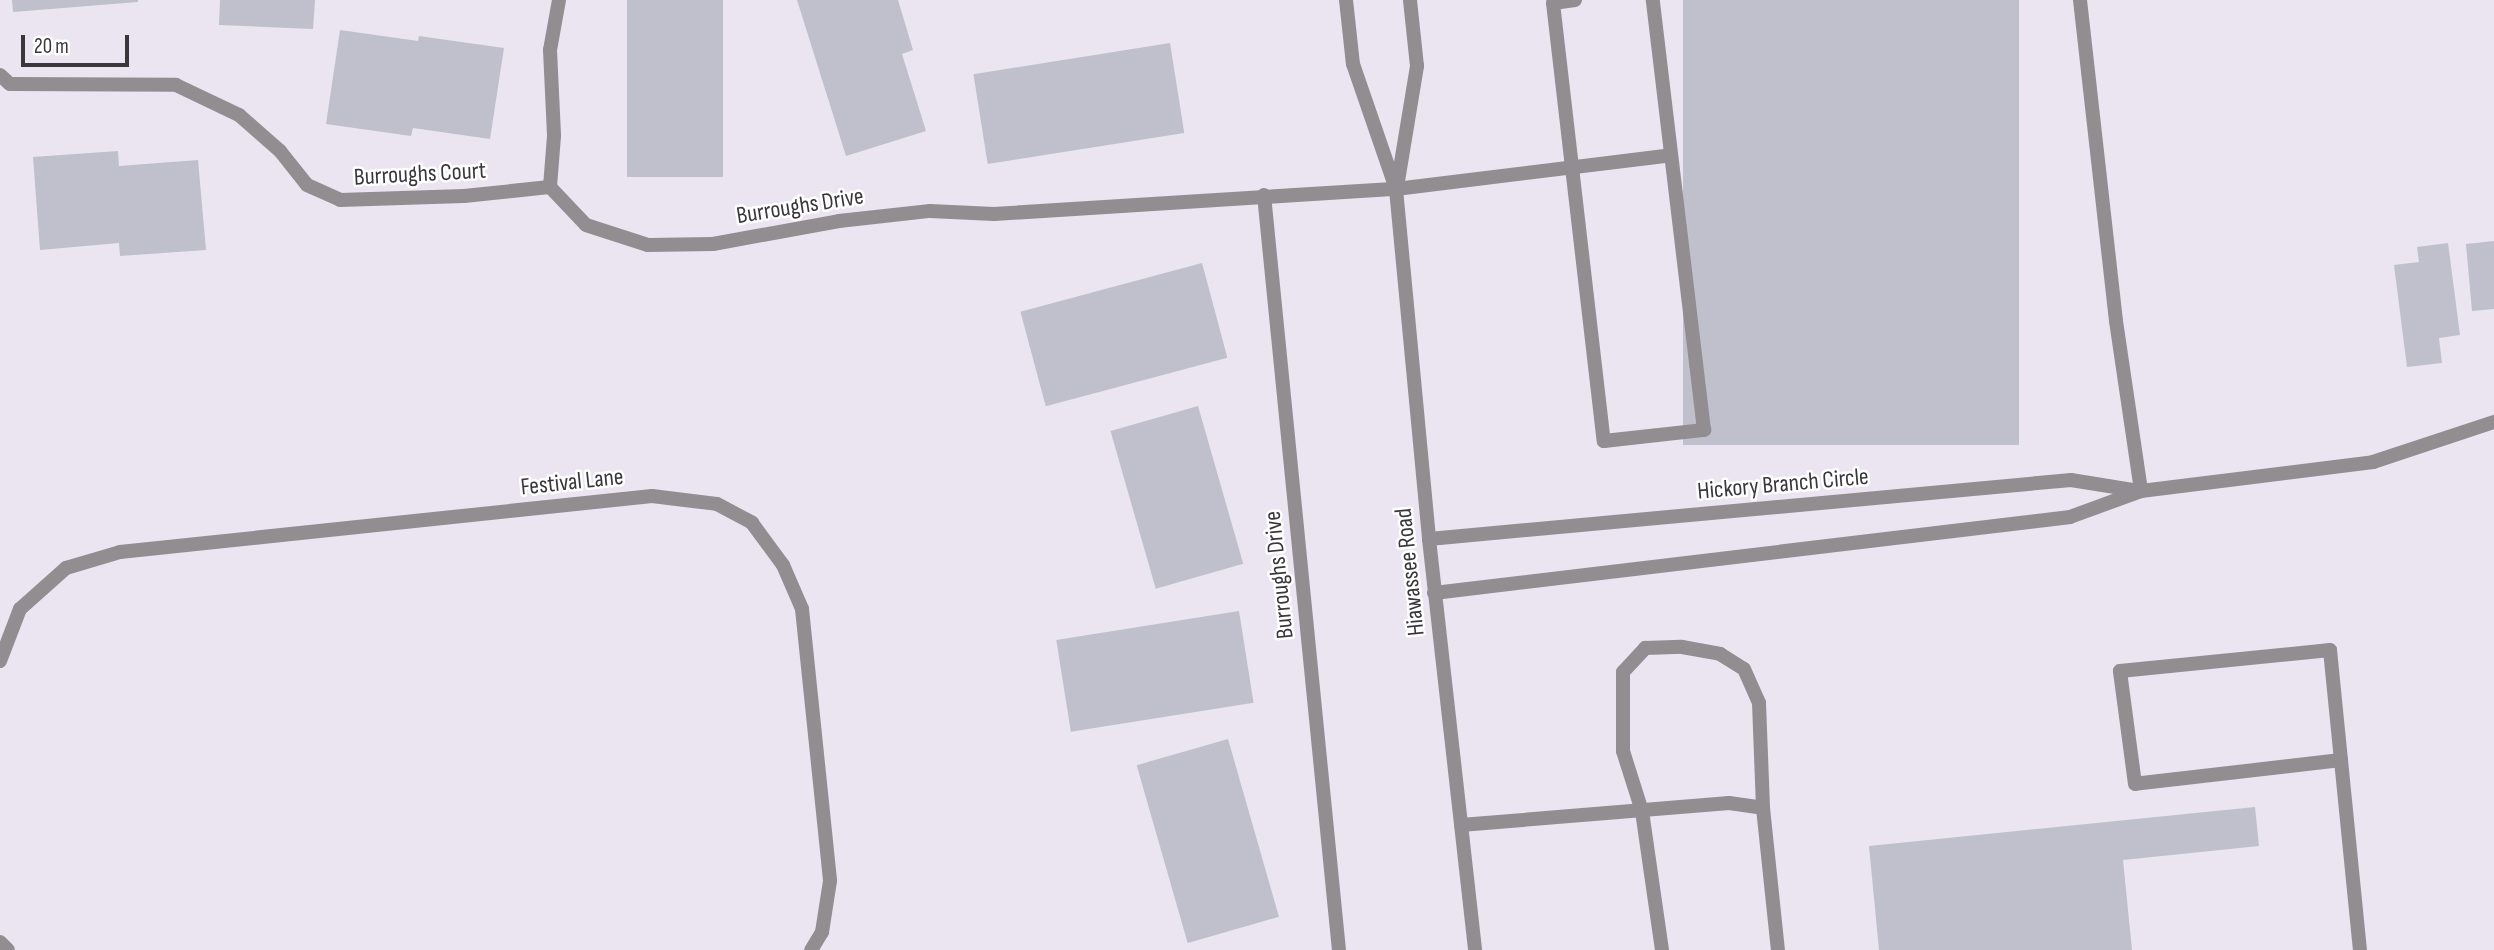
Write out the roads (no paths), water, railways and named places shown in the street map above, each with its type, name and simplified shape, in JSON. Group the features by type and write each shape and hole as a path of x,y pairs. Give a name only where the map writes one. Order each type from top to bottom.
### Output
{"street":[{"path":"550,187 554,136 550,50 559,0"},
{"name":"Hiawassee Road","path":"1346,0 1353,64 1396,189 1434,593 1475,950"},
{"name":"Hiawassee Road","path":"1396,189 1417,66 1410,0"},
{"path":"1575,0 1553,3 1604,441 1704,429 1653,0"},
{"path":"2080,0 2116,321 2141,491"},
{"name":"Burroughs Court","path":"0,75 10,84 176,85 239,115 280,151 307,186 340,200 464,196 550,187"},
{"name":"Burroughs Drive","path":"550,187 586,225 648,246 713,244 839,220 930,211 994,214 1264,195 1396,189 1671,155"},
{"name":"Burroughs Drive","path":"1264,195 1339,950"},
{"name":"Hickory Branch Circle","path":"1434,593 2070,517 2141,491 2373,462 2494,422"},
{"name":"Hickory Branch Circle","path":"1429,538 2071,480 2141,491"},
{"name":"Festival Lane","path":"0,661 20,609 66,568 120,552 652,496 717,503 751,523 783,565 802,609 830,881 822,932 811,950"},
{"path":"1662,950 1642,811 1623,751 1623,672 1646,648 1682,647 1720,654 1744,669 1759,703 1763,807 1778,950"},
{"path":"2341,760 2135,784 2120,671 2330,650 2341,760 2360,950"},
{"path":"1461,825 1729,803 1763,807"},
{"path":"0,942 8,950"}]}
